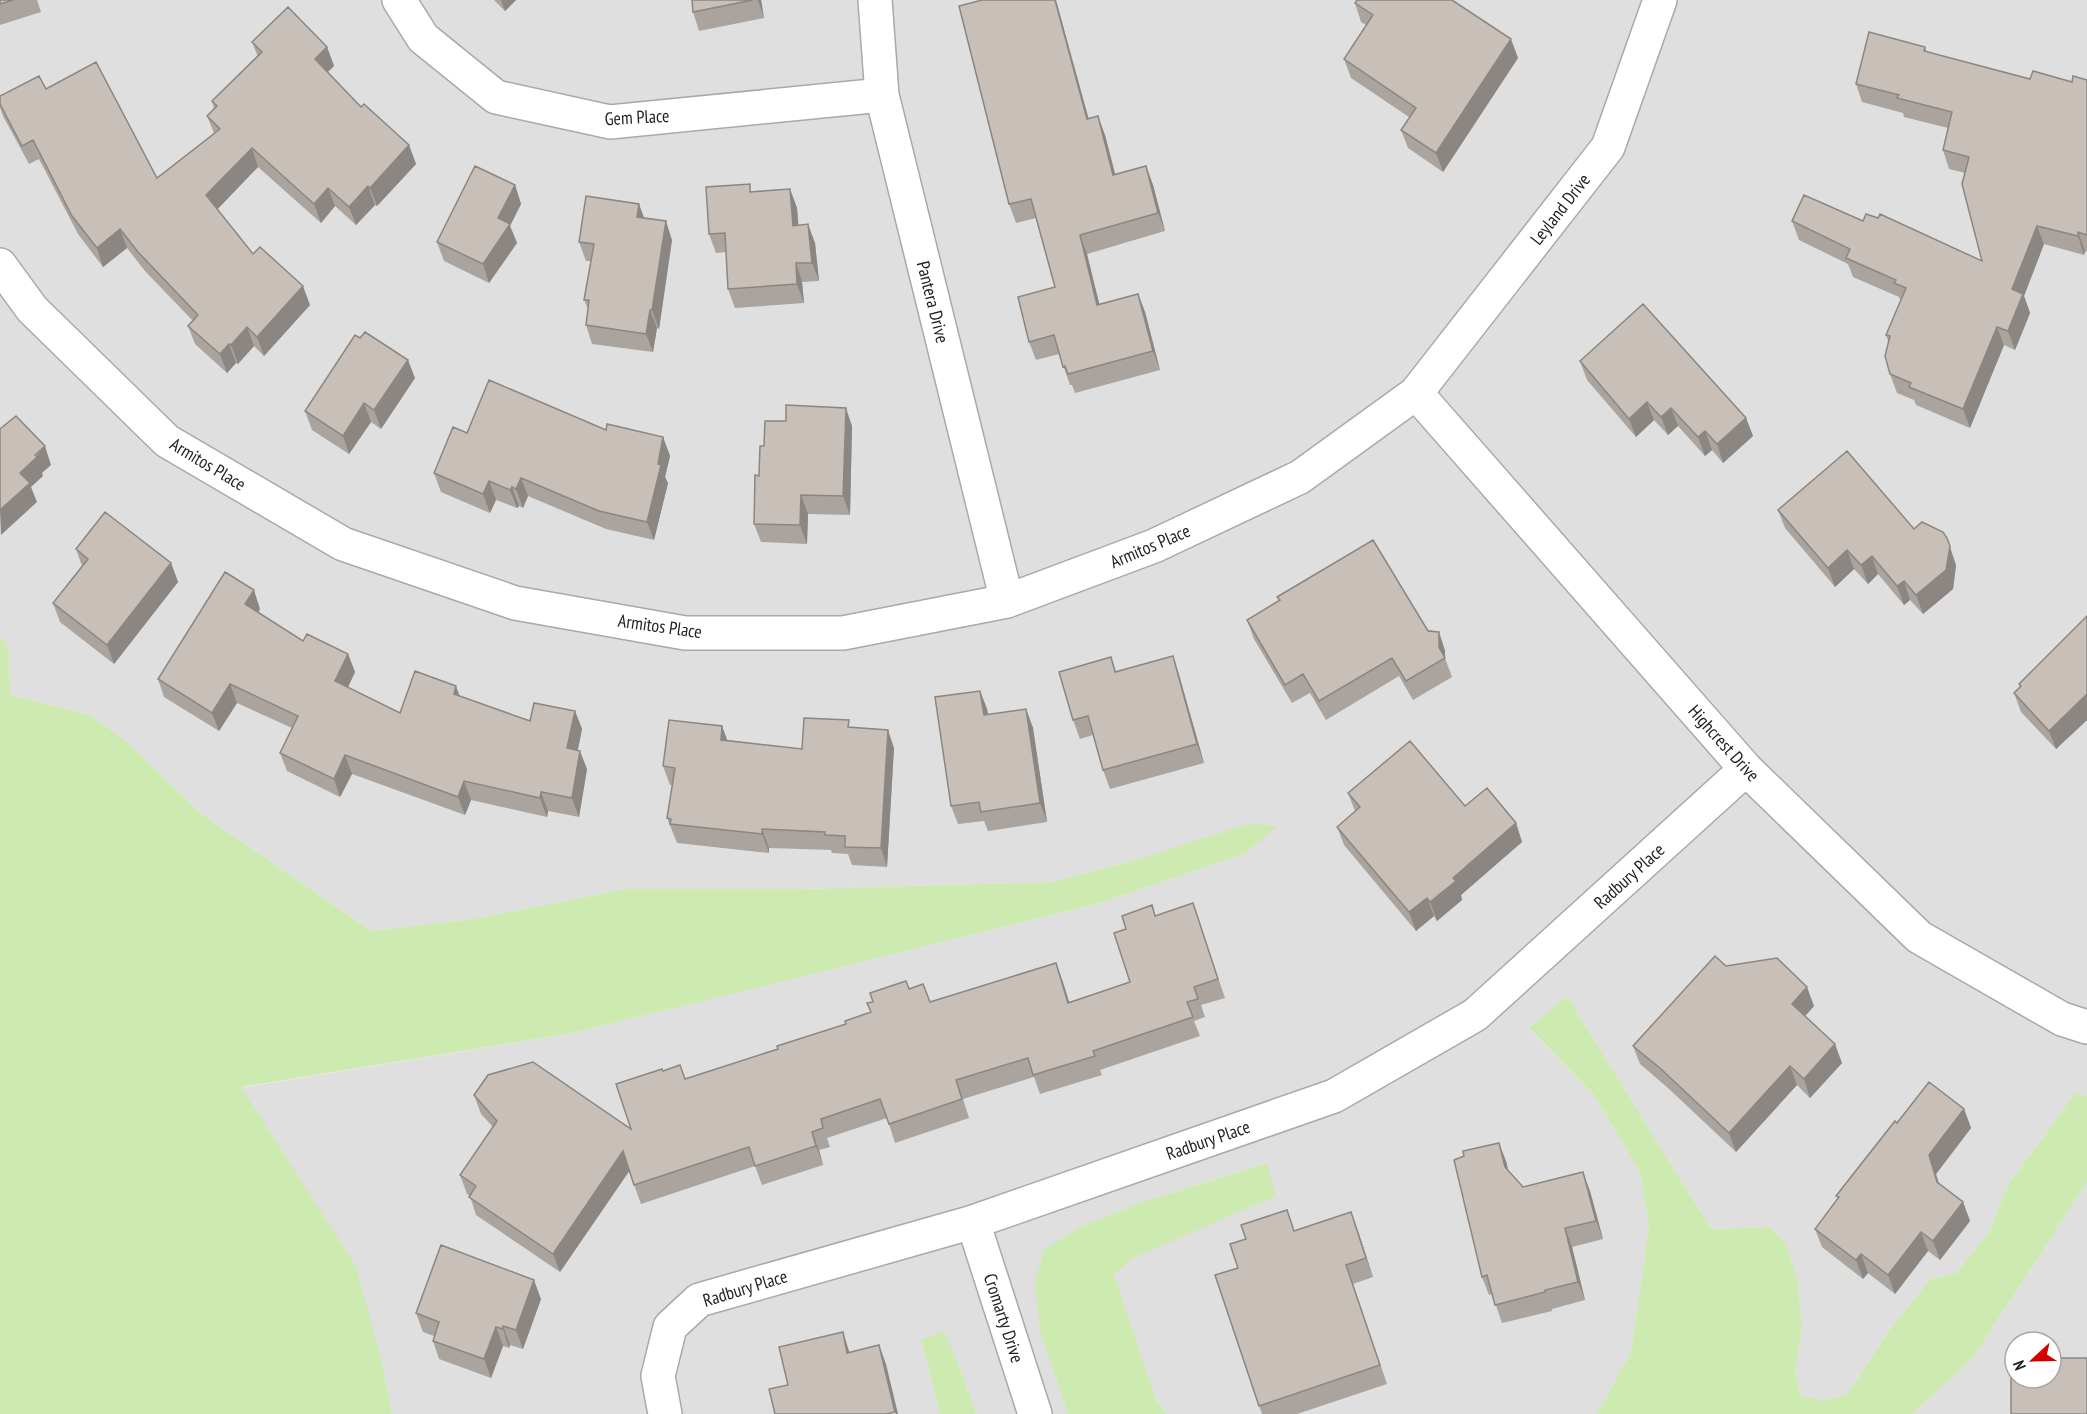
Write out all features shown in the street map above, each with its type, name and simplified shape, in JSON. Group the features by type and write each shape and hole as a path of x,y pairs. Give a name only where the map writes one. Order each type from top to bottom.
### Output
{"street":[{"name":"Gem Place","path":"399,0 423,38 496,98 610,122 882,94"},
{"name":"Pantera Drive","path":"875,0 882,94 1007,601"},
{"name":"Leyland Drive","path":"1416,393 1608,147 1660,0"},
{"name":"Armitos Place","path":"0,265 32,309 167,441 343,544 515,603 685,633 843,633 1007,601 1154,546 1300,477 1416,393"},
{"name":"Highcrest Drive","path":"1416,393 1746,769 1919,937 2062,1019 2087,1027"},
{"name":"Radbury Place","path":"665,1414 658,1376 670,1327 699,1300 973,1222 1334,1096 1475,1015 1746,769"},
{"name":"Cromarty Drive","path":"973,1222 1035,1414"}],"shaded area":[{"path":"0,0 2087,0 2087,1096 2076,1093 2037,1145 2008,1185 1988,1234 1956,1273 1930,1279 1888,1332 1848,1394 1823,1400 1801,1396 1795,1374 1802,1328 1798,1283 1785,1242 1770,1227 1711,1229 1567,996 1529,1029 1594,1095 1640,1172 1649,1226 1631,1352 1597,1414 1167,1414 1156,1400 1114,1274 1266,1163 1139,1203 1082,1226 1040,1332 1068,1414 976,1414 959,1365 921,1341 940,1414 392,1414 382,1363 240,1088 573,1033 1097,904 1244,854 1145,857 1052,882 801,889 626,889 473,919 371,931 200,813 125,740 90,715 10,695 9,650 0,635"},
{"path":"2087,1182 2087,1414 1912,1414 1972,1359"}],"green space":[{"path":"0,635 9,650 10,695 90,715 125,740 200,813 371,931 473,919 626,889 801,889 1052,882 1145,857 1248,824 1278,826 1244,854 1097,904 573,1033 241,1087 356,1266 382,1363 392,1414 0,1414"},
{"path":"1567,996 1711,1229 1770,1227 1785,1242 1798,1282 1802,1328 1795,1374 1801,1396 1823,1400 1848,1394 1888,1332 1930,1279 1956,1273 1988,1234 2008,1185 2076,1092 2087,1096 2087,1182 1972,1359 1912,1414 1597,1414 1631,1352 1649,1226 1640,1172 1594,1095 1529,1028"},
{"path":"1267,1163 1276,1196 1133,1258 1114,1274 1156,1400 1167,1414 1068,1414 1040,1332 1035,1282 1044,1250 1082,1226 1139,1203"},
{"path":"944,1331 976,1414 940,1414 921,1340"}],"building":[{"path":"0,0 13,0 0,4"},
{"path":"692,0 753,0 693,12"},
{"path":"982,0 1055,0 1087,119 1098,116 1113,175 1146,166 1158,213 1080,235 1097,305 1138,294 1153,351 1068,374 1065,366 1063,367 1054,335 1029,342 1018,297 1055,287 1031,199 1009,204 959,6"},
{"path":"1357,0 1452,0 1511,39 1436,153 1401,130 1416,108 1344,59 1373,15 1355,3"},
{"path":"288,7 327,47 315,59 361,107 364,104 409,145 370,188 368,186 349,207 328,188 314,204 252,148 206,195 253,254 260,247 303,286 257,337 247,327 220,354 188,326 198,315 138,252 120,229 97,248 72,216 33,140 22,146 0,104 0,96 39,76 46,89 96,62 157,178 220,129 207,116 217,106 212,101 262,52 252,42"},
{"path":"1869,32 1925,47 1924,51 2030,79 2033,71 2072,82 2073,76 2087,80 2087,235 2078,232 2078,236 2037,226 2012,289 2023,294 2008,331 1997,327 1963,409 1909,387 1911,383 1890,374 1885,356 1890,336 1886,335 1906,288 1894,283 1896,280 1846,258 1850,249 1792,221 1804,195 1863,221 1866,214 1878,218 1880,214 1982,261 1962,184 1969,157 1943,150 1952,112 1897,98 1899,95 1856,84"},
{"path":"475,166 515,185 498,218 510,224 483,264 437,242"},
{"path":"750,184 750,192 790,189 793,226 808,224 812,263 796,263 797,284 728,289 725,233 709,234 706,187"},
{"path":"586,196 639,204 637,217 666,221 646,334 586,325 589,300 584,300 594,244 579,242"},
{"path":"1643,304 1746,418 1717,444 1705,431 1698,437 1671,408 1661,417 1647,402 1629,419 1580,361"},
{"path":"365,332 408,360 374,410 364,403 343,436 305,411 355,335 360,338"},
{"path":"489,380 606,430 607,424 663,437 658,464 661,465 647,522 599,511 521,478 516,489 512,487 510,490 489,481 483,494 434,473 453,427 467,433"},
{"path":"786,405 846,408 843,496 801,495 800,525 754,524 755,475 759,476 760,446 764,446 765,421 786,421"},
{"path":"16,416 45,446 20,473 30,483 0,510 0,429"},
{"path":"1847,451 1914,529 1922,522 1943,532 1947,538 1950,546 1946,570 1916,595 1904,581 1897,586 1872,556 1861,565 1847,550 1828,568 1778,510"},
{"path":"105,512 171,563 107,645 53,603 88,559 76,549"},
{"path":"1373,540 1428,631 1439,632 1439,647 1445,658 1406,681 1392,658 1319,701 1303,674 1285,685 1247,620 1280,600 1277,597"},
{"path":"225,572 254,590 245,604 303,641 307,634 348,654 335,681 400,713 415,671 456,686 454,694 530,721 534,703 575,711 567,748 580,751 572,798 541,792 540,798 464,781 458,797 345,755 334,779 280,753 298,716 230,684 212,713 158,679"},
{"path":"2087,616 2087,694 2049,731 2014,693 2021,686 2019,684"},
{"path":"1173,656 1197,744 1103,770 1088,716 1073,720 1059,672 1111,657 1115,672"},
{"path":"980,691 984,715 1026,709 1040,803 981,812 979,802 951,806 935,697"},
{"path":"804,718 849,720 848,727 888,730 881,848 845,847 845,836 825,835 825,832 762,829 762,834 670,824 671,819 667,818 675,768 663,766 669,720 722,726 721,740 802,749"},
{"path":"1410,741 1465,806 1487,788 1516,823 1453,878 1456,881 1430,902 1427,898 1409,912 1337,827 1360,807 1348,793"},
{"path":"1193,903 1218,979 1194,987 1198,999 1187,1002 1193,1017 1093,1051 1095,1056 1033,1075 1028,1058 956,1080 962,1099 889,1124 880,1099 821,1119 823,1128 812,1132 816,1146 755,1166 749,1147 634,1185 623,1151 553,1254 469,1197 476,1186 460,1175 497,1121 474,1095 488,1075 533,1062 631,1129 616,1084 680,1065 685,1079 778,1049 777,1046 846,1024 845,1021 871,1012 867,1003 873,1002 870,993 906,981 909,989 923,984 930,1002 1056,963 1068,1003 1130,982 1114,933 1126,929 1122,916 1152,905 1155,916"},
{"path":"1715,956 1726,966 1777,958 1807,987 1792,1004 1835,1044 1804,1079 1790,1066 1729,1133 1633,1046"},
{"path":"1929,1082 1964,1109 1929,1155 1937,1182 1963,1202 1933,1241 1921,1232 1888,1275 1861,1254 1856,1260 1815,1229 1839,1197 1836,1196"},
{"path":"1499,1143 1505,1167 1523,1187 1583,1172 1596,1221 1565,1228 1578,1282 1495,1305 1487,1275 1482,1277 1454,1160 1464,1156 1463,1151"},
{"path":"1287,1210 1294,1231 1351,1212 1366,1258 1346,1265 1380,1365 1259,1406 1215,1275 1238,1268 1230,1244 1246,1239 1241,1225"},
{"path":"441,1245 534,1280 516,1330 503,1326 503,1329 496,1327 484,1359 433,1341 439,1322 416,1313"},
{"path":"843,1332 847,1353 879,1345 895,1412 887,1414 775,1414 769,1389 788,1385 779,1347"},
{"path":"2063,1358 2087,1358 2087,1414 2011,1414 2011,1390 2063,1390"}]}
